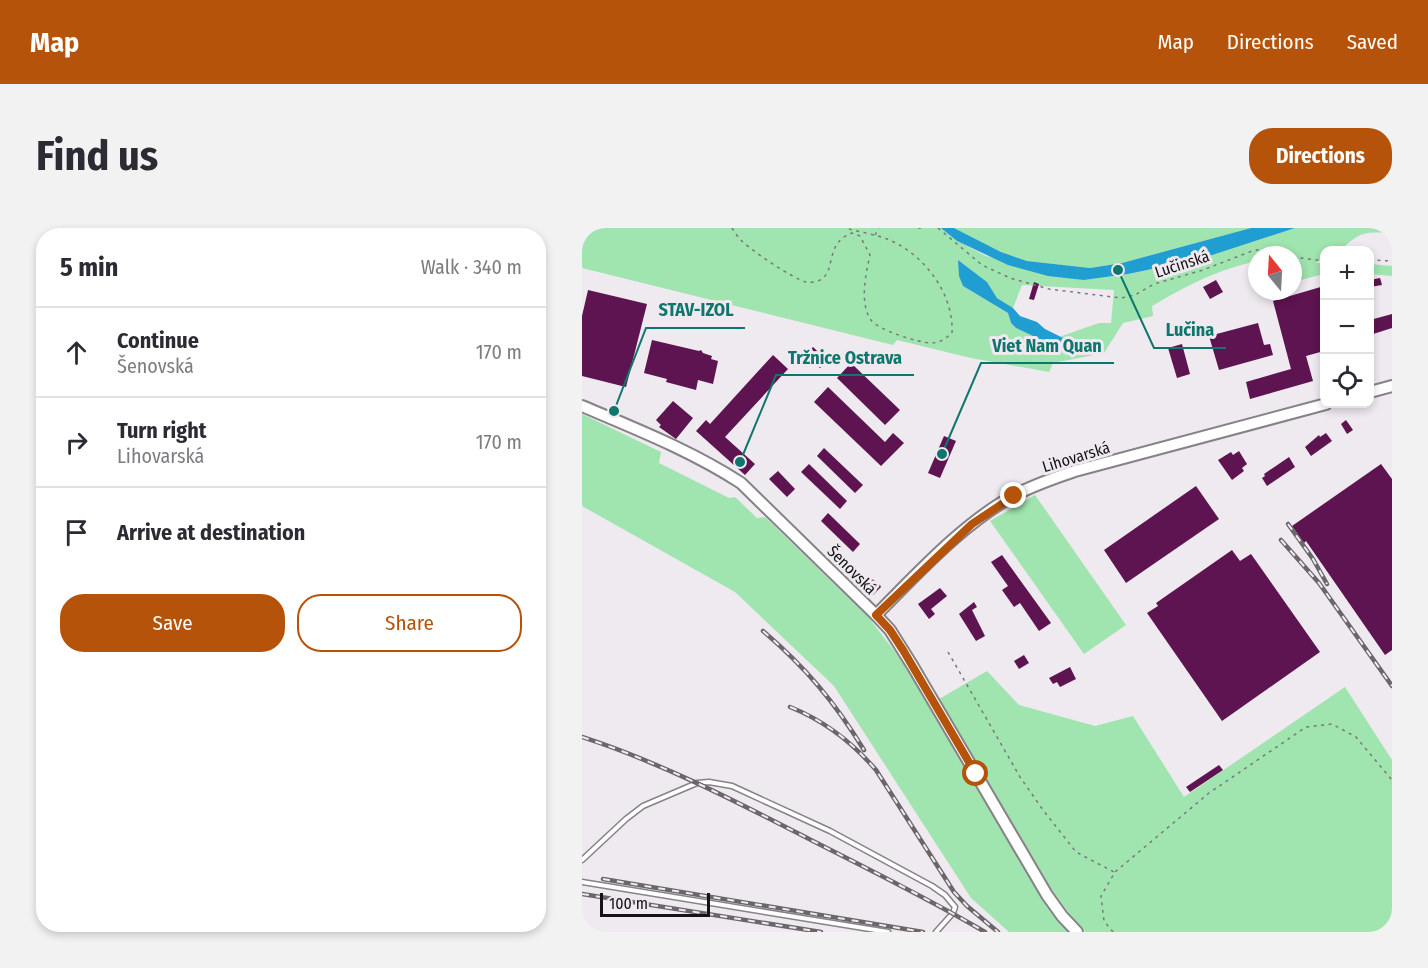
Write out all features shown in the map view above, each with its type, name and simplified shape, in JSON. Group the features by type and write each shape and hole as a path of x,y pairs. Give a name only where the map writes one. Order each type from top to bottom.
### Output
{"street":[{"path":"1374,391 1392,386"},
{"name":"Šenovská","path":"582,406 715,466 741,483 876,615 890,630 908,658 1047,895 1077,932"},
{"name":"Lihovarská","path":"876,615 972,524 1014,496 1039,484 1075,471 1320,406"}],"lane":[{"path":"582,860 643,806 697,783 720,783 830,831 932,886 945,895 955,907 954,913 936,932"},
{"path":"582,882 888,932"}],"path":[{"path":"732,228 742,242 798,279 809,283 821,280 826,273 835,245 842,236 852,233 860,236 870,255 867,269 866,308 871,320 883,330 930,343 944,341 952,333 952,321 943,292 929,268 914,254 887,239 846,228"},
{"path":"874,236 879,228"},
{"path":"918,228 923,228"},
{"name":"Lučinská","path":"938,228 982,265 1010,278 1049,289 1127,298 1154,284 1203,270 1248,253"},
{"path":"1302,258 1320,260"},
{"path":"1374,260 1392,261"},
{"path":"948,652 1020,777 1042,810 1076,852 1115,872"},
{"path":"1113,932 1104,921 1101,896 1115,872 1209,793 1306,727 1332,724 1356,737 1392,780"},
{"path":"1388,932 1392,929"}],"green space":[{"path":"582,228 941,228 957,241 986,256 1084,280 1128,274 1200,259 1295,228 1392,228 1392,233 1364,234 1345,246 1320,246 1320,260 1316,263 1320,263 1320,275 1302,280 1302,246 1248,246 1248,263 1228,269 1178,291 1152,306 1153,316 1123,323 1104,353 1053,363 1049,372 971,358 897,340 893,345 582,268","holes":["958,260 987,282 997,298 1013,308 1022,285 1114,290 1111,323 1099,323 1059,337 1073,343 1061,347 1016,328 1011,323 1008,313 963,286"]},
{"path":"954,228 1251,228 1122,263 1090,268 1027,261 1001,252"},
{"path":"1374,264 1392,266 1392,276 1374,274"},
{"path":"582,414 661,452 659,463 729,498 735,497 757,518 765,517 869,618 909,670 1037,887 1071,932 1009,932 971,898 834,686 735,592 582,506"},
{"path":"1035,495 1126,625 1084,654 990,521"},
{"path":"987,671 1019,705 1095,726 1133,716 1184,797 1345,687 1392,760 1392,932 1086,932 1078,926 1052,890 939,699"}],"water":[{"path":"941,228 954,228 1001,252 1027,261 1090,268 1122,263 1251,228 1295,228 1200,259 1128,274 1084,280 1048,276 1008,265 957,241"},
{"path":"958,260 987,282 997,298 1013,308 1020,316 1037,322 1045,329 1073,343 1062,347 1050,344 1016,328 1011,323 1008,313 963,286 959,276"}],"building":[{"path":"1380,278 1382,285 1374,286 1374,279"},
{"path":"1216,280 1223,292 1210,299 1203,287"},
{"path":"1034,282 1039,284 1034,300 1029,299"},
{"path":"1320,287 1320,352 1306,356 1313,381 1250,399 1246,382 1291,369 1273,301 1302,300 1302,292"},
{"path":"588,290 647,304 626,387 582,376 582,316"},
{"path":"1392,314 1392,328 1374,334 1374,319"},
{"path":"1258,323 1264,345 1270,344 1273,355 1219,370 1209,336"},
{"path":"652,340 701,350 712,356 711,359 718,361 713,384 698,380 696,390 644,373"},
{"path":"1182,344 1190,374 1177,378 1168,348"},
{"path":"813,347 828,361 820,368 805,355"},
{"path":"773,355 788,369 725,437 755,464 745,475 696,431 706,420 710,424"},
{"path":"851,363 900,410 885,425 837,378"},
{"path":"828,387 885,442 893,433 904,443 881,466 814,402"},
{"path":"673,401 693,418 676,439 659,427 661,425 656,420"},
{"path":"1346,420 1353,430 1347,434 1341,424"},
{"path":"1326,433 1332,441 1311,456 1305,447 1319,435 1320,437"},
{"path":"944,436 956,441 940,478 928,473"},
{"path":"824,448 863,485 855,493 817,456"},
{"path":"1239,451 1247,464 1242,468 1244,471 1232,480 1218,460 1231,452 1233,455"},
{"path":"1289,457 1295,467 1267,486 1262,478 1264,474"},
{"path":"809,464 847,501 840,509 801,472"},
{"path":"1381,464 1392,479 1392,650 1385,655 1306,541 1304,543 1292,526"},
{"path":"778,471 795,489 787,497 769,479"},
{"path":"1196,486 1219,519 1126,583 1104,550"},
{"path":"828,513 860,544 853,552 821,521"},
{"path":"1232,550 1240,561 1251,554 1320,652 1222,721 1147,613 1158,606 1156,603"},
{"path":"1002,555 1051,623 1039,631 1020,603 1014,607 1002,590 1008,586 991,562"},
{"path":"871,578 881,587 873,595 863,586"},
{"path":"940,588 947,596 931,609 935,614 929,619 918,604"},
{"path":"974,602 977,607 972,610 985,636 976,641 959,614"},
{"path":"1024,655 1029,663 1019,669 1014,661"},
{"path":"1070,667 1076,679 1060,687 1057,682 1053,684 1049,678"},
{"path":"1219,765 1223,770 1190,792 1186,787"}],"railway":[{"path":"1288,524 1313,559 1327,584"},
{"path":"1281,540 1319,583 1392,686"},
{"path":"763,631 793,658 818,686 842,716 864,750"},
{"path":"790,707 826,726 847,741 867,760 876,770 954,892 998,932"},
{"path":"582,737 670,771 727,798 899,885 985,932"},
{"path":"603,879 923,932"},
{"path":"582,894 821,932"}],"place":[{"name":"Lučina","path":"1118,270"},
{"name":"STAV-IZOL","path":"614,411"},
{"name":"Viet Nam Quan","path":"942,454"},
{"name":"Tržnice Ostrava","path":"740,462"}],"route":[{"path":"976,774 903,650 890,630 876,615 972,524 1014,496"}]}
